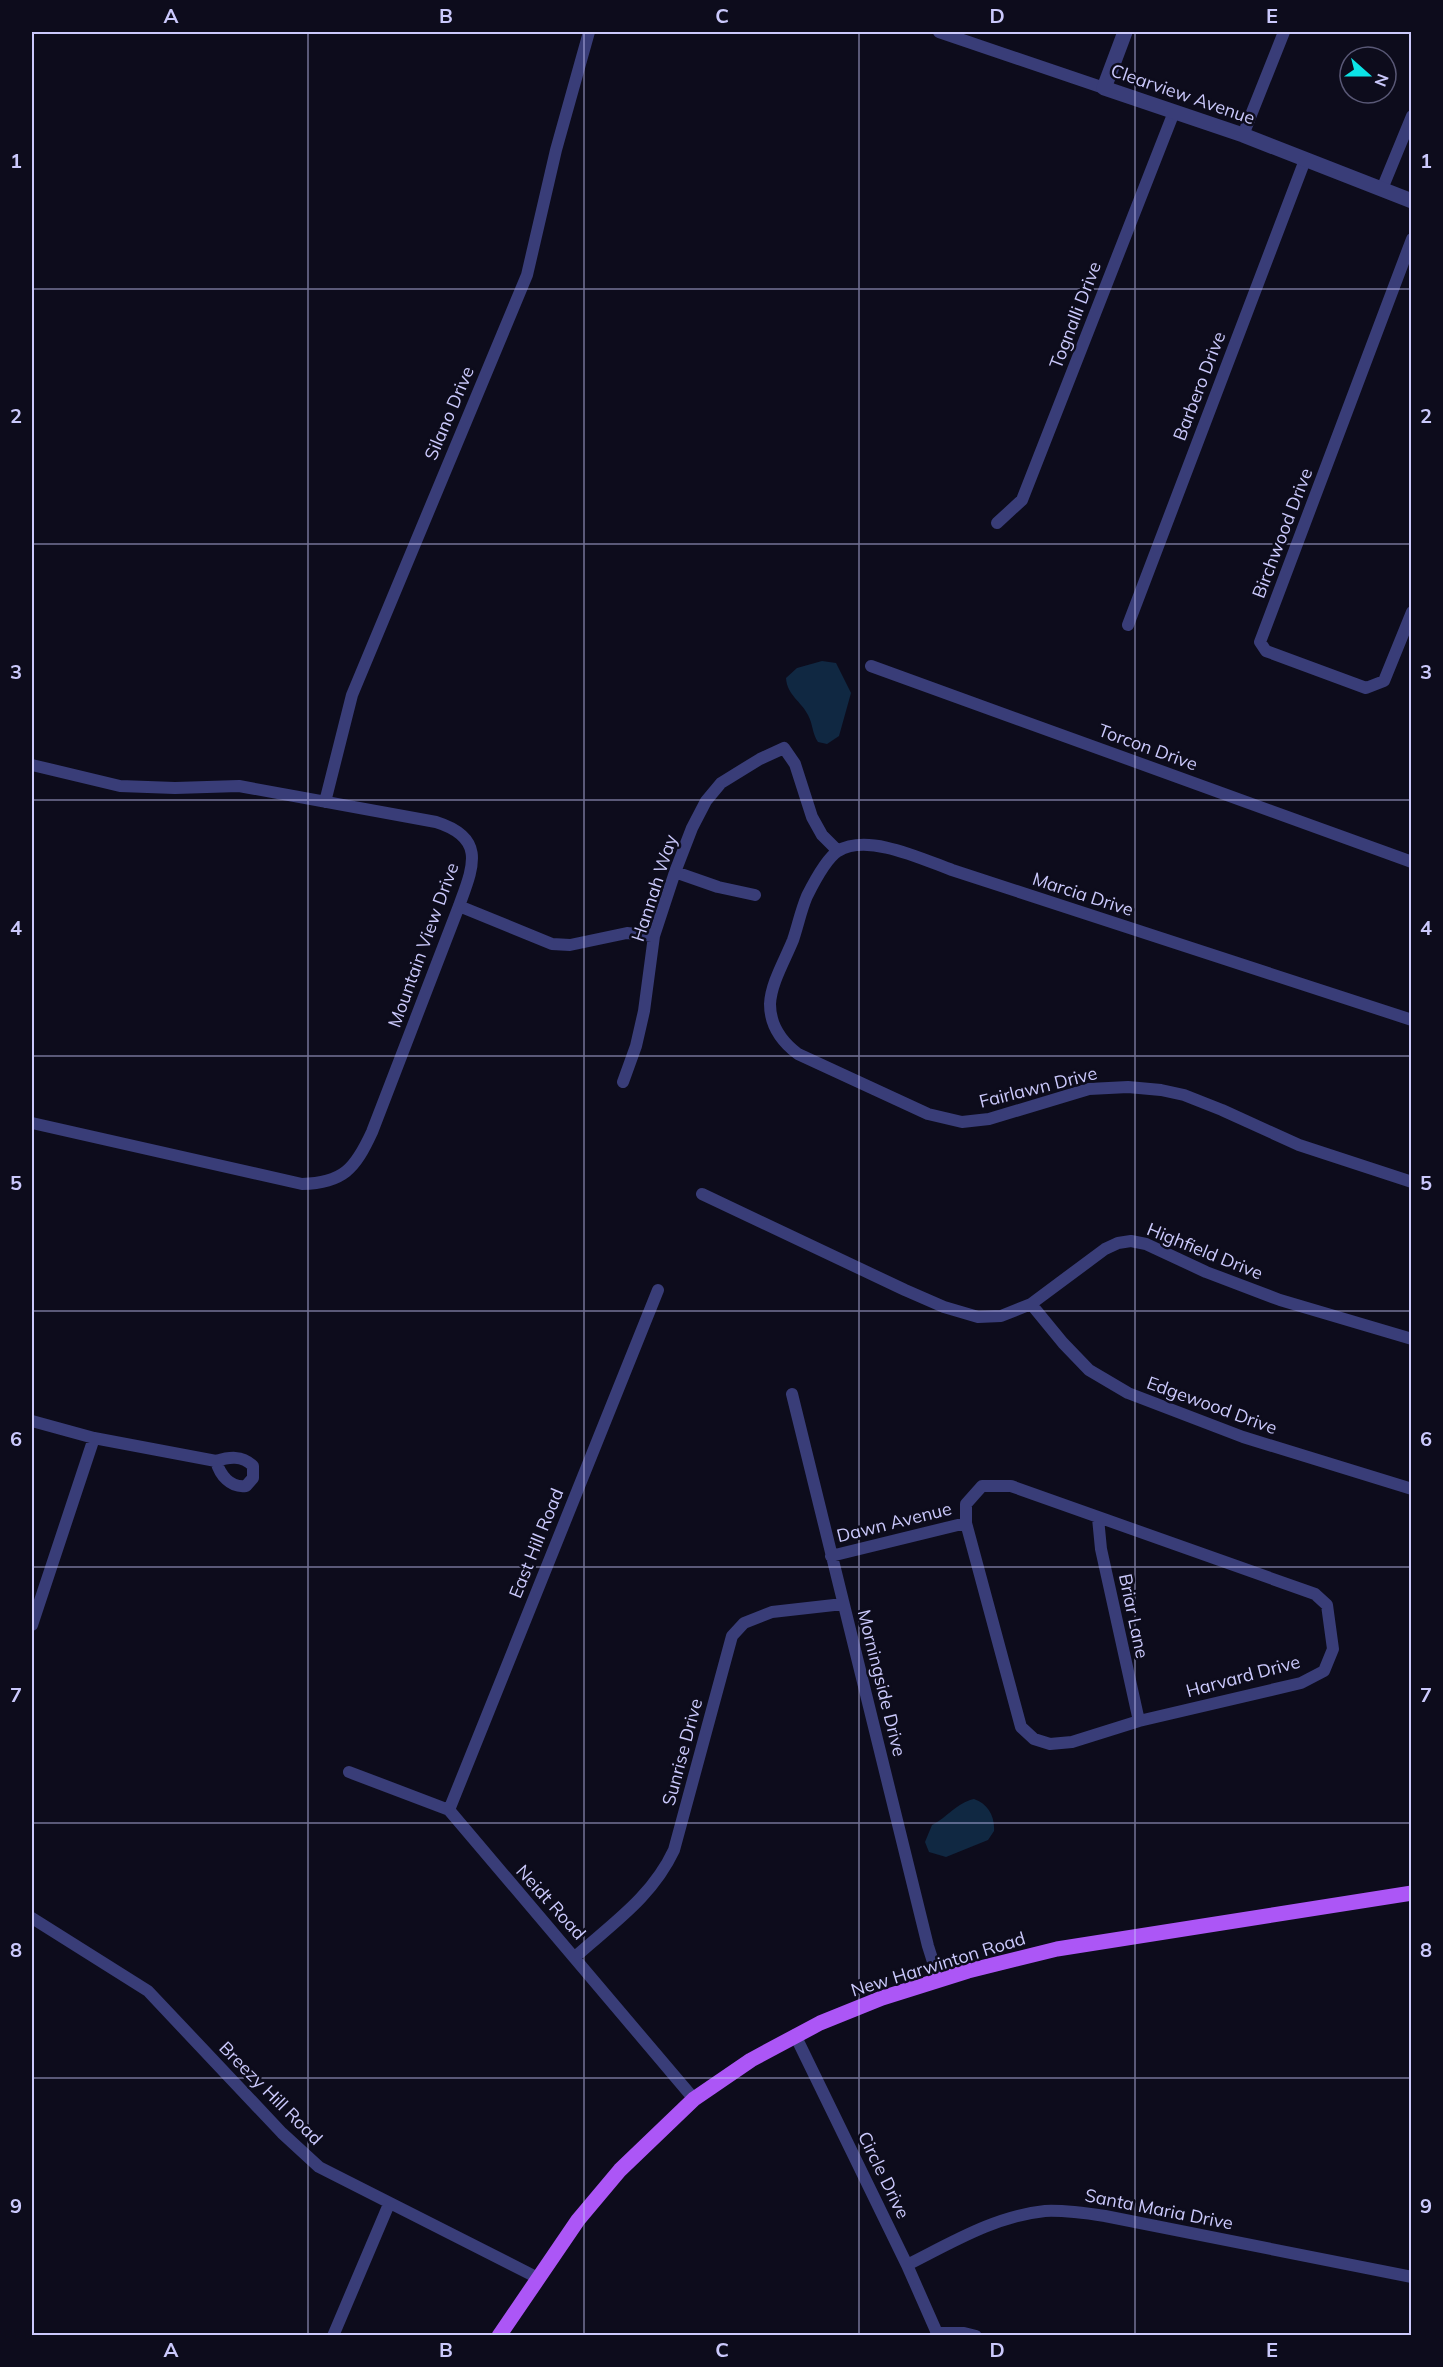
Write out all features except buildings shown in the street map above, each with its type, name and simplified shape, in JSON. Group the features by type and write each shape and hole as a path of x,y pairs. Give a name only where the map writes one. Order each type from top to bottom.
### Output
{"main road":[{"name":"New Harwinton Road","path":"499,2336 578,2220 620,2170 694,2099 751,2060 795,2035 882,1998 1057,1949 1412,1893"}],"street":[{"name":"Silano Drive","path":"325,802 352,695 527,274 556,150 589,32"},
{"name":"Clearview Avenue","path":"939,32 1243,135 1412,201"},
{"path":"1104,88 1125,32"},
{"path":"1243,135 1284,32"},
{"name":"Tognalli Drive","path":"997,523 1022,500 1174,112"},
{"path":"1382,189 1412,116"},
{"name":"Barbero Drive","path":"1128,625 1305,160"},
{"name":"Birchwood Drive","path":"1412,239 1260,642 1266,651 1366,688 1384,681 1412,612"},
{"name":"Torcon Drive","path":"871,666 1412,862"},
{"name":"Hannah Way","path":"623,1082 636,1047 654,936 692,828 706,801 721,783 760,759 784,748 795,764 812,817 822,835 838,851"},
{"name":"Mountain View Drive","path":"32,765 120,786 175,788 239,786 436,822 449,826 462,834 470,844 473,855 472,869 459,906 372,1132 353,1166 339,1177 324,1184 302,1184 32,1124"},
{"name":"Marcia Drive","path":"838,851 858,846 884,845 952,870 1412,1020"},
{"name":"Fairlawn Drive","path":"838,851 822,870 807,896 770,1003 771,1016 782,1041 807,1059 928,1114 962,1122 989,1119 1089,1089 1128,1087 1161,1090 1184,1095 1222,1110 1299,1145 1412,1182"},
{"path":"675,872 718,887 755,895"},
{"path":"459,906 552,944 570,945 627,933 654,936"},
{"name":"Highfield Drive","path":"702,1194 905,1290 960,1312 989,1318 1016,1312 1031,1304 1105,1249 1118,1243 1131,1242 1160,1248 1206,1272 1280,1300 1412,1339"},
{"name":"East Hill Road","path":"449,1810 658,1290"},
{"name":"Edgewood Drive","path":"1031,1304 1089,1370 1128,1393 1243,1437 1412,1489"},
{"name":"Morningside Drive","path":"792,1394 939,1981"},
{"path":"32,1421 94,1438 216,1461"},
{"path":"32,1625 94,1438"},
{"name":"Harvard Drive","path":"982,1486 1011,1486 1098,1518 1315,1594 1327,1605 1333,1649 1324,1671 1301,1683 1139,1721 1072,1742 1050,1744 1034,1739 1021,1727 966,1523 966,1504 982,1486"},
{"name":"Briar Lane","path":"1098,1518 1101,1549 1139,1721"},
{"name":"Dawn Avenue","path":"831,1556 966,1523"},
{"name":"Sunrise Drive","path":"576,1957 648,1892 665,1869 674,1850 732,1636 744,1623 772,1612 843,1604"},
{"name":"Neidt Road","path":"349,1772 449,1810 576,1957 694,2099"},
{"name":"Breezy Hill Road","path":"32,1918 148,1991 282,2133 319,2167 538,2278"},
{"name":"Circle Drive","path":"795,2035 907,2265 936,2334 964,2333 976,2336"},
{"path":"333,2336 389,2204"},
{"name":"Santa Maria Drive","path":"907,2265 984,2226 1044,2211 1069,2211 1105,2216 1412,2277"}],"water":[{"path":"822,661 836,663 851,693 839,736 827,744 818,742 808,715 789,689 786,678 797,668"},
{"path":"974,1799 987,1807 992,1816 994,1831 988,1840 946,1857 929,1852 925,1842 932,1825 962,1804"}]}
